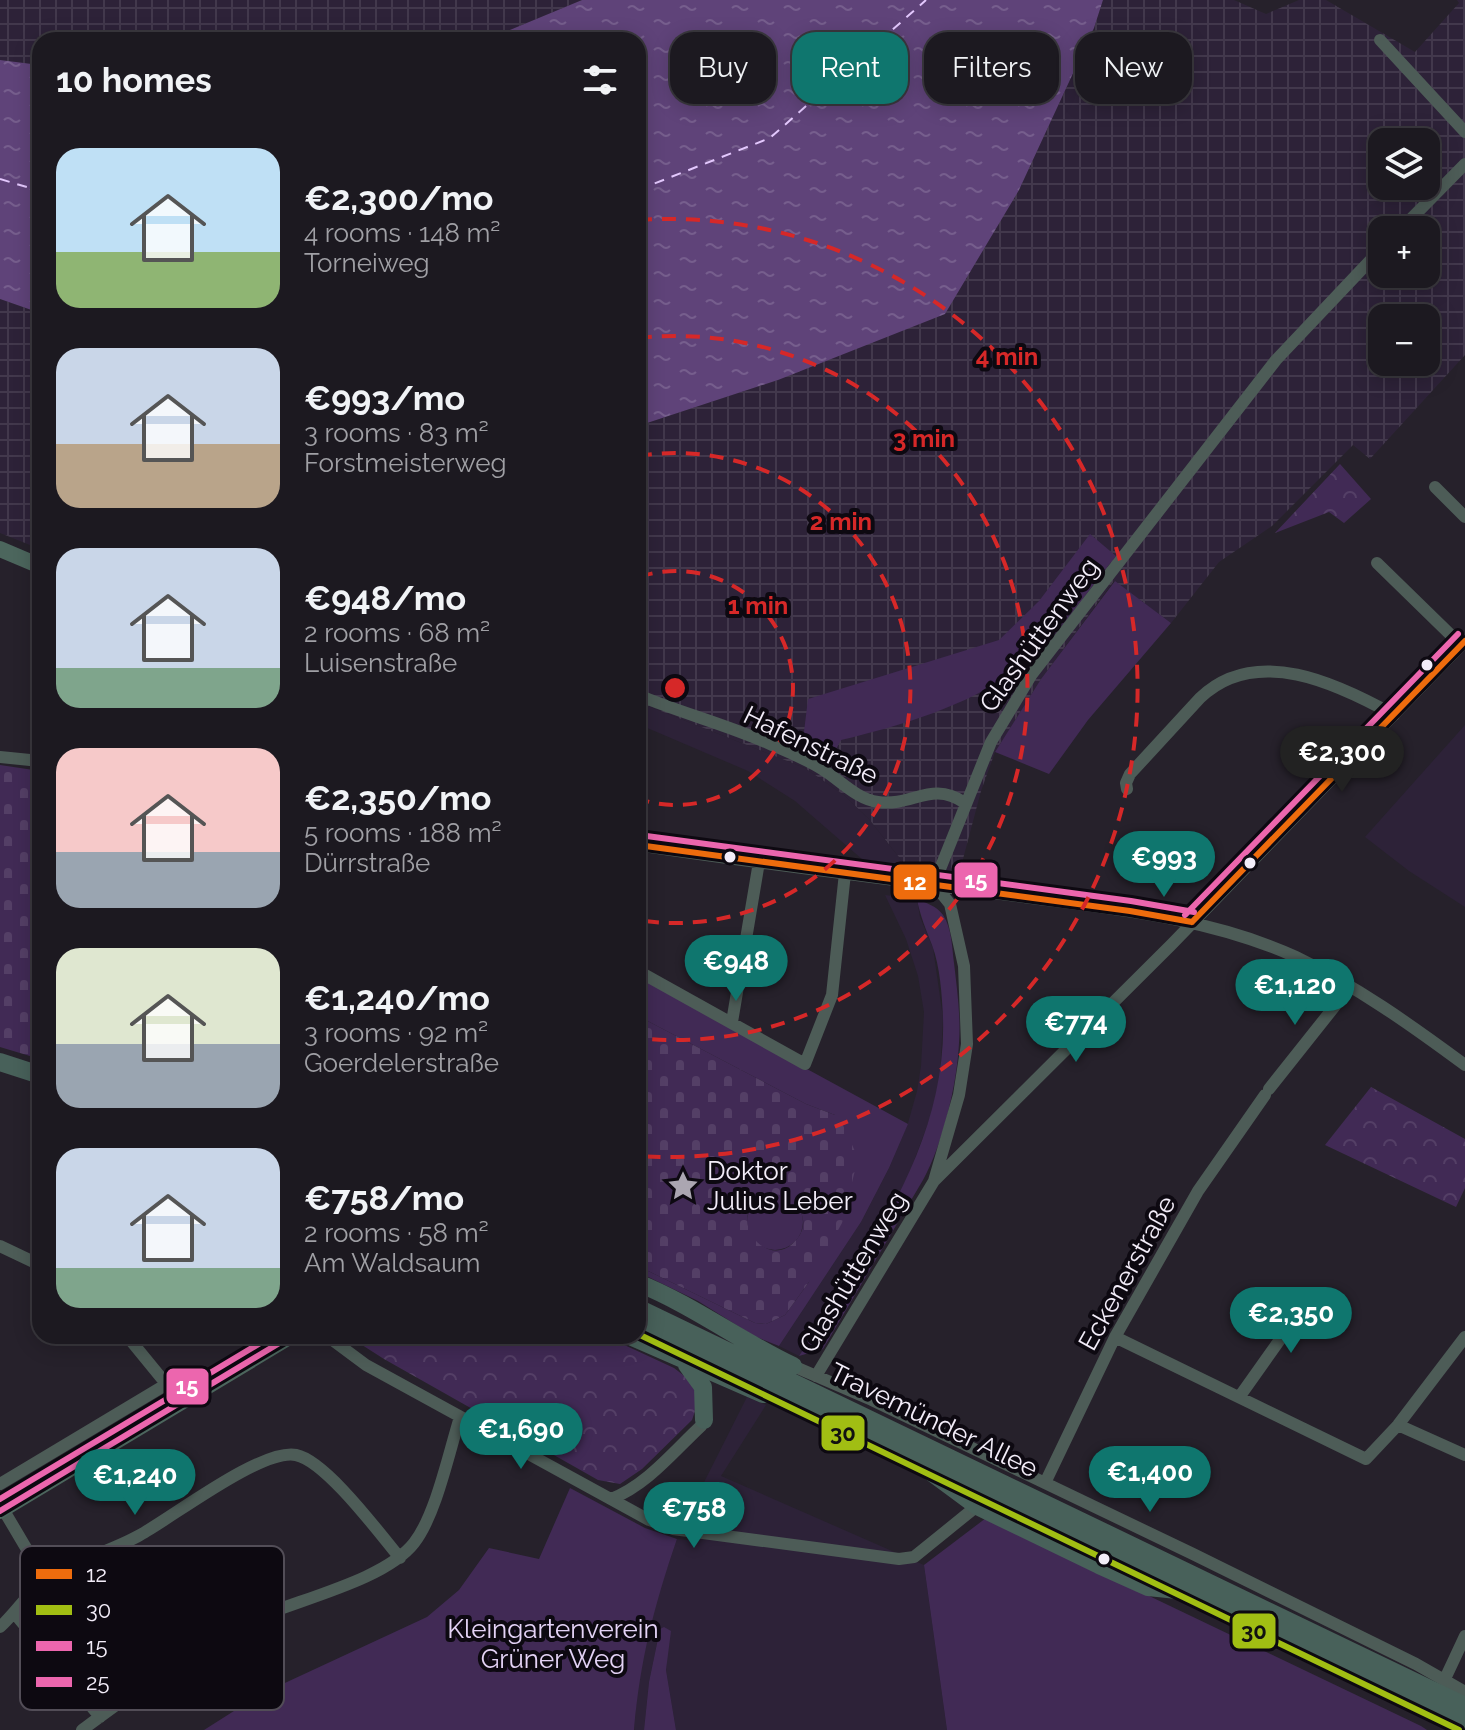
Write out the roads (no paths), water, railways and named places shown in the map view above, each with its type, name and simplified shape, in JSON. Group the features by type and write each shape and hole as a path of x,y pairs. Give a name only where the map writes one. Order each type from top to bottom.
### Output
{"highway":[{"path":"0,1062 32,1072"},
{"path":"0,1074 32,1084"},
{"path":"646,1288 682,1304 757,1349 793,1366"},
{"path":"646,1290 741,1355"},
{"name":"Travemünder Allee","path":"646,1312 1465,1706"},
{"name":"Travemünder Allee","path":"646,1327 1465,1722"},
{"path":"646,1343 813,1416 886,1440 977,1506 1148,1587 1196,1591"},
{"path":"679,1358 694,1372 703,1387 704,1420"}],"main road":[{"path":"0,549 32,563"},
{"path":"2,1510 278,1344"}],"street":[{"path":"1380,40 1465,132"},
{"path":"1414,216 1465,164"},
{"name":"Glashüttenweg","path":"816,1376 934,1181 959,1095 967,1044 964,966 950,904 934,884 991,742 1032,674 1276,360 1368,263"},
{"path":"1435,487 1465,517"},
{"path":"934,1181 1463,643 1377,563"},
{"path":"1127,789 1130,774 1200,698 1213,687 1236,676 1281,672 1314,679 1353,692 1394,715"},
{"name":"Hafenstraße","path":"646,698 766,742 823,769 861,797 874,802 895,802 932,792 947,792 965,803"},
{"path":"0,757 32,760"},
{"path":"646,846 1192,922 1296,957 1390,1011 1465,1065"},
{"path":"732,1022 759,862"},
{"path":"646,976 805,1064 832,995 845,873"},
{"name":"Eckenerstraße","path":"1045,1483 1115,1337 1198,1191 1267,1092 1350,987"},
{"path":"0,1246 32,1261"},
{"path":"1240,1396 1313,1293"},
{"path":"1115,1337 1366,1459 1398,1425 1465,1337"},
{"path":"134,1344 181,1402"},
{"path":"338,1344 366,1365 460,1417 649,1520 673,1529 899,1559 914,1557 977,1506"},
{"name":"Travemünder Allee","path":"793,1366 1045,1483 1416,1664 1465,1692"},
{"path":"0,1484 167,1384"},
{"path":"284,1607 362,1578 400,1558 415,1542 424,1525 460,1417"},
{"path":"611,1499 644,1480 704,1420"},
{"path":"1398,1425 1465,1455"},
{"path":"116,1546 267,1460 295,1455 314,1465 333,1481 400,1558"},
{"path":"2,1510 24,1546"},
{"path":"0,1627 20,1608"},
{"path":"15,1614 20,1620"},
{"path":"1444,1681 1465,1636"},
{"path":"94,1710 100,1717"},
{"path":"82,1730 110,1710"}],"water":[{"path":"582,0 1103,0 1092,32 1075,32 1075,69 1059,104 1059,32 924,32 924,104 1059,104 1019,190 945,314 778,380 646,423 646,32 505,32"},
{"path":"0,60 32,64 32,310 0,299"}],"place":[{"name":"Doktor Julius Leber","path":"683,1186"}],"park label":[{"name":"Kleingartenverein Grüner Weg","path":"553,1644"}]}
